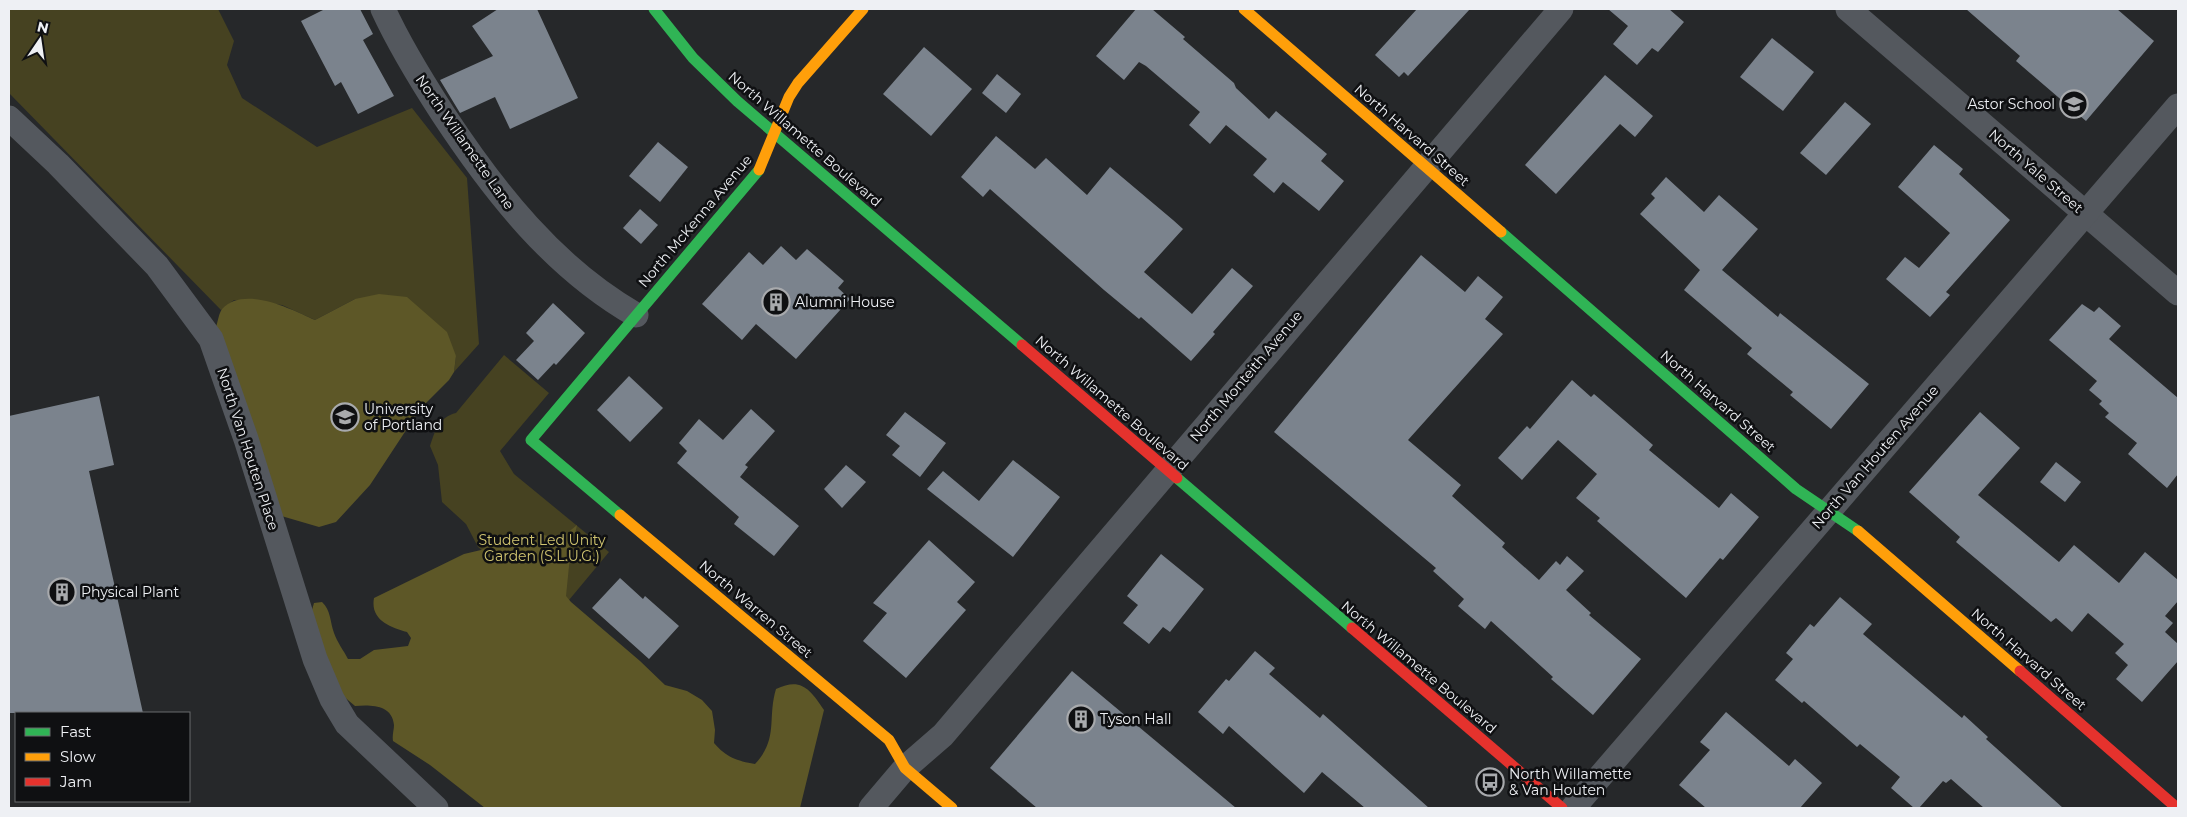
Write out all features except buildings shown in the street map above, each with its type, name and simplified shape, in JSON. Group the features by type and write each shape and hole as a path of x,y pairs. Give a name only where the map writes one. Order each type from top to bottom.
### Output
{"street":[{"name":"North Willamette Lane","path":"383,9 408,60 461,142 512,210 532,232 590,285 613,302 636,315"},
{"name":"North Willamette Boulevard","path":"654,9 678,41 711,78 1562,808"},
{"name":"North McKenna Avenue","path":"531,440 760,168 789,97 798,83 863,9"},
{"name":"North Harvard Street","path":"1244,9 1796,489 1858,531 2177,808"},
{"name":"North Monteith Avenue","path":"871,808 905,768 943,735 1166,470 1560,9"},
{"name":"North Yale Street","path":"1848,9 2178,293"},
{"name":"North Van Houten Avenue","path":"1573,808 2178,106"},
{"name":"North Van Houten Place","path":"9,118 58,164 157,266 211,339 246,439 315,659 332,699 347,724 436,808"},
{"name":"North Warren Street","path":"531,440 889,740 905,768 952,808"}],"green space":[{"path":"9,9 218,9 234,41 227,65 242,98 317,147 412,108 467,178 479,344 454,372 456,356 355,299 315,320 282,305 234,300 221,310 9,93"},
{"path":"379,294 407,297 447,332 456,356 454,372 449,380 420,409 370,485 336,522 319,527 278,515 216,327 221,311 231,302 242,299 255,299 281,305 315,320 355,299"},
{"name":"Student Led Unity Garden (S.L.U.G.)","path":"504,355 549,393 500,451 514,474 609,552 559,612 530,591 478,547 466,524 442,502 438,465 430,446 438,425 445,418 456,413"},
{"path":"577,525 570,556 566,596 665,685 687,691 702,700 712,711 715,730 714,743 723,752 737,760 755,764 767,746 770,737 773,700 776,689 792,684 798,685 804,687 814,696 824,710 800,808 485,808 430,765 393,741 394,725 392,718 385,709 373,706 355,706 342,695 325,653 312,610 314,603 322,602 325,605 335,636 348,659 360,659 374,650 408,646 411,638 407,632 388,625 378,617 375,612 374,598 464,554 481,550 499,540 544,535 560,539"}],"traffic: fast":[{"path":"654,9 693,58 737,101 1022,345"},
{"path":"620,515 531,440 759,170"},
{"path":"1501,232 1796,489 1858,531"},
{"path":"1177,478 1352,628"}],"traffic: slow":[{"path":"759,170 789,97 798,83 863,9"},
{"path":"1244,9 1501,232"},
{"path":"620,515 889,740 905,768 952,808"},
{"path":"1858,531 2020,671"}],"traffic: jam":[{"path":"1022,345 1177,478"},
{"path":"1352,628 1562,808"},
{"path":"2020,671 2177,808"}],"place":[{"name":"Astor School","path":"2074,104"},
{"name":"Alumni House","path":"776,302"},
{"name":"University of Portland","path":"345,417"},
{"name":"Physical Plant","path":"62,592"},
{"name":"Tyson Hall","path":"1081,719"},
{"name":"North Willamette & Van Houten","path":"1490,782"}]}
